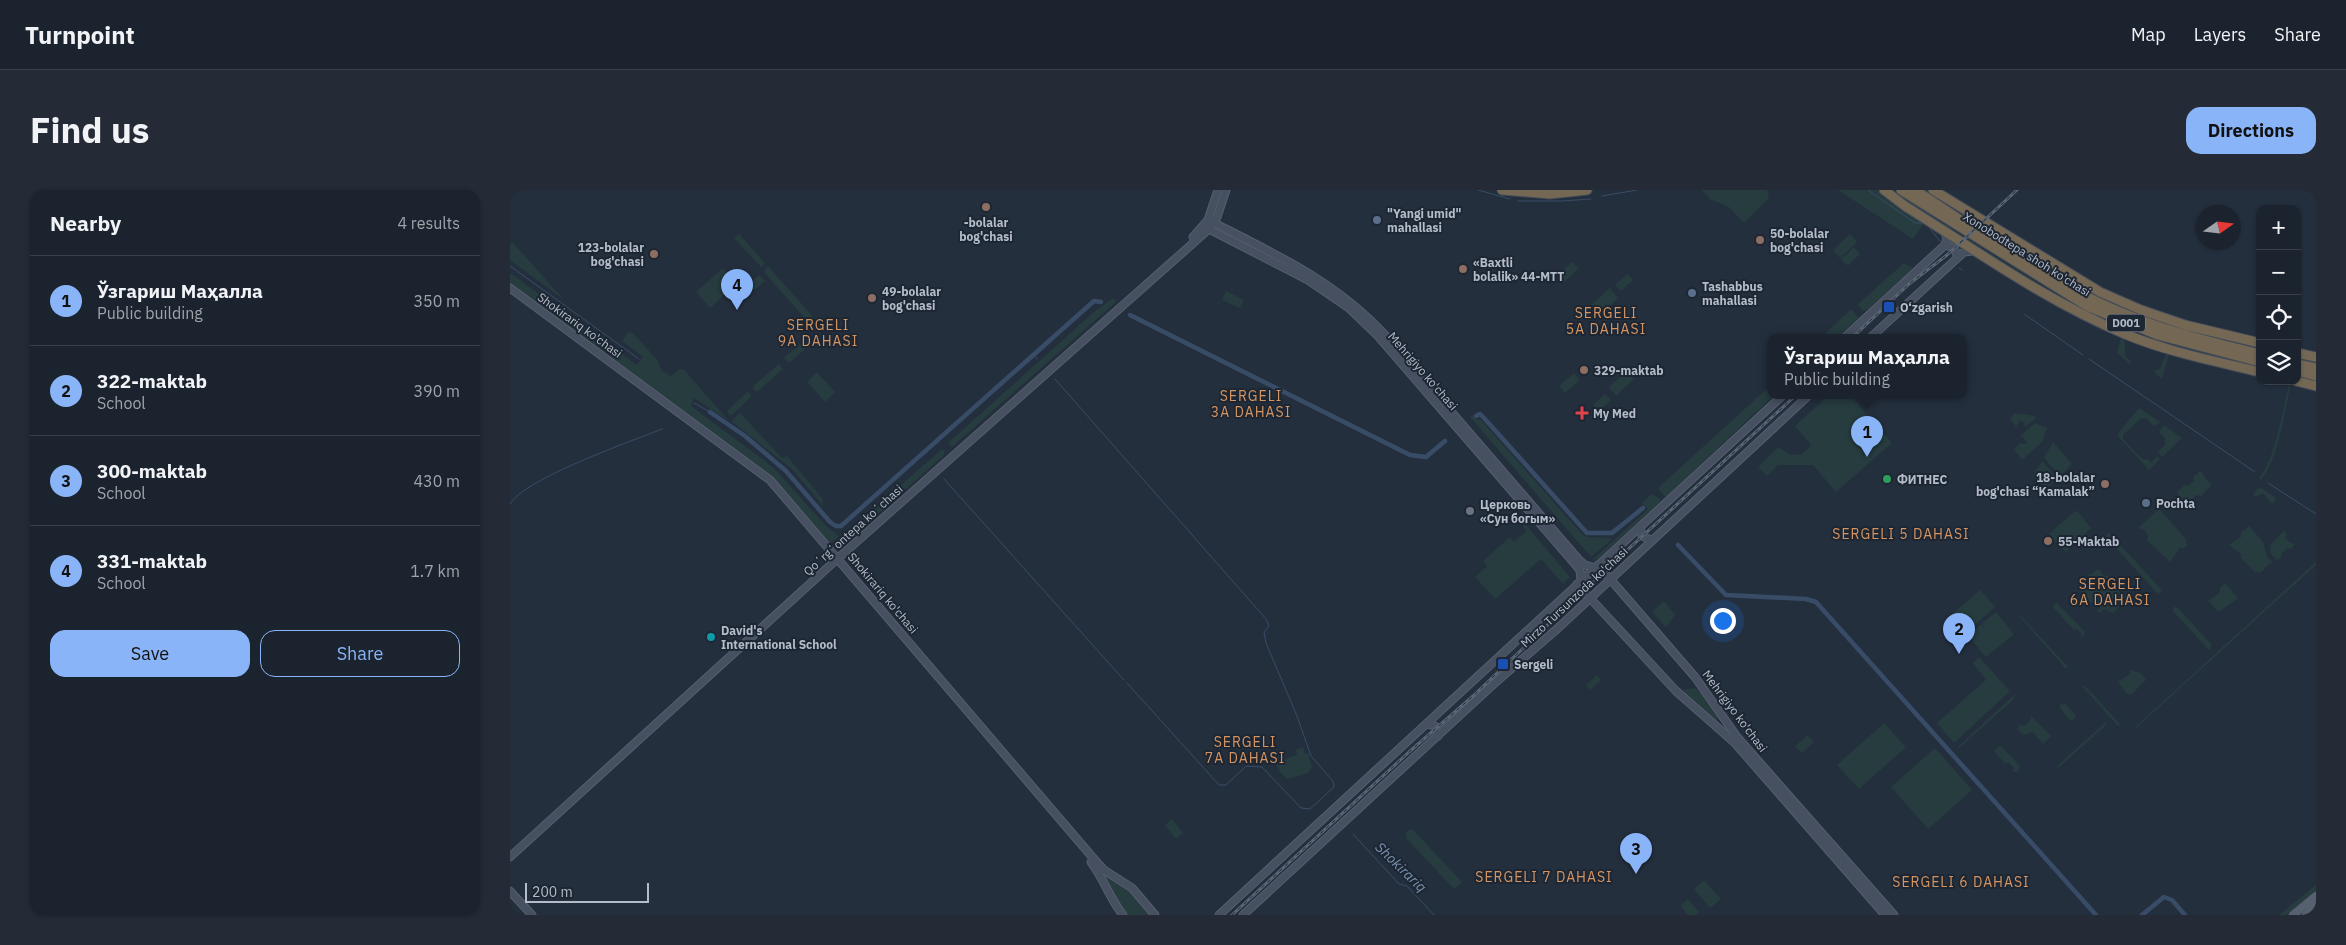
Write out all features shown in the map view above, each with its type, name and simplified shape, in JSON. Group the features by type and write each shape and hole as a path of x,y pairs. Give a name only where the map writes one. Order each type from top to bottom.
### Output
{"highway":[{"path":"1502,190 1550,194 1587,190"},
{"path":"1884,190 1905,206 2065,306 2096,321 2154,344 2256,371"},
{"path":"1900,190 1905,206"},
{"name":"Xonobodtepa shoh ko'chasi","path":"1900,190 2050,280 2087,306 2130,325 2172,339 2256,361"},
{"name":"Xonobodtepa shoh ko'chasi","path":"1915,190 2028,262 2050,280 2124,314 2194,338 2256,353"},
{"path":"1933,190 2021,246 2100,292 2141,310 2185,325 2256,342"},
{"path":"2021,246 2028,262"},
{"path":"2087,306 2096,321"},
{"path":"2185,325 2194,338"},
{"path":"2154,344 2172,339"},
{"path":"2301,354 2316,357"},
{"path":"2301,367 2316,368"},
{"path":"2301,368 2316,376"},
{"path":"2301,382 2316,386"}],"main road":[{"name":"Qoʻrgʻontepa koʻchasi","path":"1209,226 1218,190"},
{"name":"Qoʻrgʻontepa koʻchasi","path":"510,851 835,558 1209,226 1226,190"},
{"name":"Mehrigiyo ko'chasi","path":"1209,226 1312,274 1353,303 1385,335 1579,560 1585,565 1596,567 1610,580 1696,677 1737,737 1885,915"},
{"name":"Mehrigiyo ko'chasi","path":"1209,226 1320,287 1358,316 1577,567 1579,582 1590,599 1676,691 1734,742 1894,915"},
{"path":"1848,334 1944,245 1947,237 1944,230"},
{"path":"1944,245 1954,248 1958,257"},
{"path":"1874,334 1958,257 1968,250 1979,252"},
{"name":"Shokirariq ko'chasi","path":"510,288 756,468 776,486 1100,873 1114,904 1123,915"},
{"name":"Shokirariq ko'chasi","path":"510,293 755,472 785,502 835,558 1094,859 1104,870 1132,888 1155,915"},
{"name":"Mirzo Tursunzoda ko'chasi","path":"1219,915 1779,399"},
{"name":"Mirzo Tursunzoda ko'chasi","path":"1244,915 1590,599 1651,540 1805,399"},
{"path":"1640,528 1642,536 1651,540"},
{"name":"Qoʻrgʻontepa koʻchasi","path":"510,857 835,558"},
{"path":"1427,724 1435,726 1438,736"},
{"path":"1274,865 1276,874 1283,878"},
{"path":"510,891 532,915"},
{"path":"2293,915 2316,896"},
{"path":"510,898 526,915"},
{"path":"2306,915 2316,906"}],"green space":[{"path":"1702,190 1767,190 1769,198 1744,223 1729,207 1710,199"},
{"path":"1838,190 1876,190 1924,223 1913,239"},
{"path":"1923,190 1928,190 2020,248 2021,252"},
{"path":"1905,199 2041,285 2087,311 2090,315 2077,310 1907,204"},
{"path":"739,234 765,263 761,267 734,238"},
{"path":"1850,234 1857,242 1840,258 1833,250"},
{"path":"513,243 563,299 510,260 510,244"},
{"path":"1854,247 1860,254 1848,266 1841,259"},
{"path":"2027,254 2104,297 2185,327 2187,331 2133,313 2099,297 2065,280 2034,261"},
{"path":"1572,262 1579,268 1564,282 1558,275"},
{"path":"1904,263 1913,268 1868,309 1862,311 1858,304"},
{"path":"768,266 814,318 809,323 764,272"},
{"path":"723,268 737,284 710,308 696,292"},
{"path":"510,273 605,342 607,349 604,353 510,284"},
{"path":"1627,274 1633,280 1621,291 1615,285"},
{"path":"759,275 765,281 753,291 748,285"},
{"path":"1610,288 1618,298 1600,315 1591,305"},
{"path":"1226,291 1244,300 1240,308 1222,300"},
{"path":"1113,298 1117,301 952,447 948,443 1095,311"},
{"path":"1850,310 1853,310 1858,318 1840,334 1825,334"},
{"path":"628,332 634,334 658,361 662,371 671,376 680,369 684,370 729,421 694,398 691,406 774,468 826,526 839,536 830,544 778,484 760,467 609,356 615,349 637,365 643,357 622,341"},
{"path":"2121,338 2124,339 2126,357 2131,361 2130,364 2117,353"},
{"path":"805,340 809,345 789,363 784,358"},
{"path":"2166,343 2256,366 2256,369 2167,346"},
{"path":"2166,354 2169,354 2162,379 2153,371 2160,369"},
{"path":"779,364 783,369 758,391 753,390 754,385"},
{"path":"1627,371 1634,379 1616,396 1609,387"},
{"path":"817,372 835,392 825,402 807,382"},
{"path":"1574,373 1580,380 1565,393 1559,386"},
{"path":"2289,385 2291,385 2277,447 2261,480 2259,478 2270,460"},
{"path":"1767,389 1767,399 1770,399 1667,496 1664,496 1659,487"},
{"path":"747,392 750,393 751,397 732,415 728,414 728,410"},
{"path":"1605,394 1611,400 1599,411 1593,405"},
{"path":"1825,399 1854,399 1892,443 1836,492 1813,465 1778,465 1767,476 1758,467 1778,447 1789,454 1801,455 1811,445 1795,426"},
{"path":"2139,408 2161,422 2154,426 2146,418 2140,419 2123,435 2123,439 2142,459 2149,460 2151,463 2157,456 2160,459 2149,470 2117,435"},
{"path":"740,413 782,458 787,456 822,498 823,506 792,469 731,421"},
{"path":"2015,413 2035,416 2035,419 2025,427 2024,422 2020,420 2016,427 2010,418"},
{"path":"1472,415 1477,420 1480,419 1583,535 1587,537 1611,538 1611,540 1591,557 1470,417"},
{"path":"2035,423 2047,428 2042,442 2022,460 2014,449 2020,443 2027,444 2024,438 2020,436"},
{"path":"2164,425 2182,438 2162,457 2158,451 2165,445 2165,438 2159,432"},
{"path":"2053,442 2072,464 2060,476 2044,458"},
{"path":"942,449 945,452 943,456 846,542 838,545 836,543"},
{"path":"2042,461 2057,478 2045,489 2033,476"},
{"path":"2202,472 2208,482 2212,484 2201,496 2197,495 2191,500 2190,506 2187,506 2177,492 2185,485 2188,486 2194,481 2193,477"},
{"path":"2262,488 2277,499 2272,504 2263,493 2256,497 2253,495 2257,489"},
{"path":"1652,494 1660,499 1660,502 1599,558 1589,563 1648,509 1642,503"},
{"path":"2159,509 2186,539 2187,545 2183,549 2180,547 2170,562 2147,540 2148,536 2144,530 2138,528"},
{"path":"2075,511 2091,528 2066,552 2049,534"},
{"path":"1525,524 1570,577 1563,584 1541,559 1495,599 1475,577 1487,566 1483,561 1510,537 1514,542 1526,531 1523,526"},
{"path":"2249,526 2263,542 2267,556 2274,564 2270,563 2260,573 2258,571 2256,573 2241,558 2242,555 2229,545 2241,537 2241,533"},
{"path":"2284,531 2287,534 2285,538 2295,544 2291,549 2287,548 2281,554 2282,557 2277,560 2271,554 2270,545"},
{"path":"2109,533 2162,590 2158,594 2107,538 2106,535"},
{"path":"2316,562 2316,565 2134,728"},
{"path":"2096,570 2100,570 2104,576 2108,575 2118,586 2118,590 2128,597 2128,600 2122,599 2117,604 2118,608 2113,613 2104,609 2099,613 2097,610 2101,607 2097,602 2091,603 2077,587 2080,583 2087,589 2091,584 2086,579 2089,576 2087,574 2091,575"},
{"path":"2225,583 2238,598 2219,612 2208,601 2220,592 2220,588"},
{"path":"1980,590 1995,607 1962,636 1947,619"},
{"path":"1664,601 1675,615 1666,627 1652,612"},
{"path":"2056,602 2085,632 2083,637 2053,607"},
{"path":"2174,607 2177,607 2212,645 2209,650 2173,611"},
{"path":"1996,612 2014,634 1986,657 1968,636 1981,624 1986,629 1982,623"},
{"path":"2020,617 2068,667 2066,669"},
{"path":"1979,657 2010,691 1954,743 1937,723 1986,680 1973,663"},
{"path":"2130,670 2141,673 2146,680 2132,694 2127,694 2118,682 2130,674"},
{"path":"1597,675 1601,680 1590,690 1586,685"},
{"path":"2085,686 2120,724 2118,726 2083,687"},
{"path":"1695,688 1704,696 1719,716 1717,720 1713,719 1687,697 1683,690"},
{"path":"2013,696 2015,698 1958,747"},
{"path":"2065,703 2076,716 2073,720 2070,721 2060,708 2060,705"},
{"path":"2031,716 2051,736 2043,744 2033,732 2023,735 2017,729 2020,725 2024,726 2030,721"},
{"path":"1884,723 1906,747 1859,789 1837,765"},
{"path":"2105,723 2107,724 2058,768 2057,766"},
{"path":"1808,735 1814,742 1802,753 1795,746"},
{"path":"2000,745 2020,766 2017,772 2013,772 2014,768 2008,762 2005,763 1994,751"},
{"path":"1303,747 1305,754 1308,753 1312,768 1308,773 1288,779 1280,772 1273,754 1279,752 1282,760 1297,755 1296,750"},
{"path":"1935,748 1972,790 1928,829 1891,787"},
{"path":"1172,819 1183,833 1176,839 1165,825"},
{"path":"1410,829 1462,882 1454,889 1406,838 1406,832"},
{"path":"1103,873 1129,889 1151,915 1128,915 1115,900"},
{"path":"1704,880 1721,899 1710,908 1694,889"},
{"path":"2316,885 2316,890 2286,915 2279,915"},
{"path":"1688,899 1699,912 1696,915 1688,915 1680,906"}],"waterway":[{"path":"1478,190 1510,199"},
{"path":"1602,196 1637,190"},
{"path":"1868,190 1915,223 1922,223"},
{"path":"1518,201 1591,199"},
{"path":"1930,229 1940,241"},
{"path":"510,266 639,359"},
{"path":"710,412 745,436 786,471 830,522 836,526 841,526 1094,301 1101,302"},
{"path":"2024,314 2083,355"},
{"path":"1130,315 1410,455 1426,457 1445,441"},
{"path":"1034,355 1037,359"},
{"path":"2089,359 2255,472"},
{"path":"1055,379 1266,619 1269,626 1264,632 1266,643 1297,716 1311,756 1333,781 1334,787 1310,809 1301,808 1262,767 1246,766 1226,785 1219,785 1127,683"},
{"path":"694,403 710,412"},
{"path":"1476,416 1480,414 1484,418 1587,533 1612,533 1643,508"},
{"path":"510,504 519,494 556,472 662,429"},
{"path":"944,479 1124,680"},
{"path":"2268,483 2316,514"},
{"path":"1678,545 1726,595 1806,599 1816,602 2096,915"},
{"name":"Shokirariq","path":"1353,834 1399,884 1407,886 1434,915"},
{"path":"2142,915 2164,897 2172,900 2185,915"}],"railway":[{"path":"1856,334 1909,284 1947,255 2017,190"},
{"path":"1232,915 1409,752 1473,696 1599,576 1792,399"}],"place":[{"name":"-bolalar bog'chasi","path":"986,207"},
{"name":"\"Yangi umid\" mahallasi","path":"1377,220"},
{"name":"50-bolalar bog'chasi","path":"1760,240"},
{"name":"123-bolalar bog'chasi","path":"654,254"},
{"name":"«Baxtli bolalik» 44-MTT","path":"1463,269"},
{"name":"Tashabbus mahallasi","path":"1692,293"},
{"name":"49-bolalar bog'chasi","path":"872,298"},
{"name":"O‘zgarish","path":"1889,307"},
{"name":"331-maktab","path":"737,310"},
{"name":"329-maktab","path":"1584,370"},
{"name":"My Med","path":"1582,413"},
{"name":"Ўзгариш Маҳалла","path":"1867,457"},
{"name":"ФИТНЕС","path":"1887,479"},
{"name":"18-bolalar bog'chasi “Kamalak”","path":"2105,484"},
{"name":"Pochta","path":"2146,503"},
{"name":"Церковь «Сун богым»","path":"1470,511"},
{"name":"55-Maktab","path":"2048,541"},
{"name":"David's International School","path":"711,637"},
{"name":"322-maktab","path":"1959,654"},
{"name":"Sergeli","path":"1503,664"},
{"name":"300-maktab","path":"1636,874"}],"district":[{"name":"SERGELI 5A DAHASI","path":"1606,322"},
{"name":"SERGELI 9A DAHASI","path":"818,334"},
{"name":"SERGELI 3A DAHASI","path":"1251,404"},
{"name":"SERGELI 5 DAHASI","path":"1901,534"},
{"name":"SERGELI 6A DAHASI","path":"2110,592"},
{"name":"SERGELI 7A DAHASI","path":"1245,750"},
{"name":"SERGELI 7 DAHASI","path":"1544,877"},
{"name":"SERGELI 6 DAHASI","path":"1961,882"}]}
